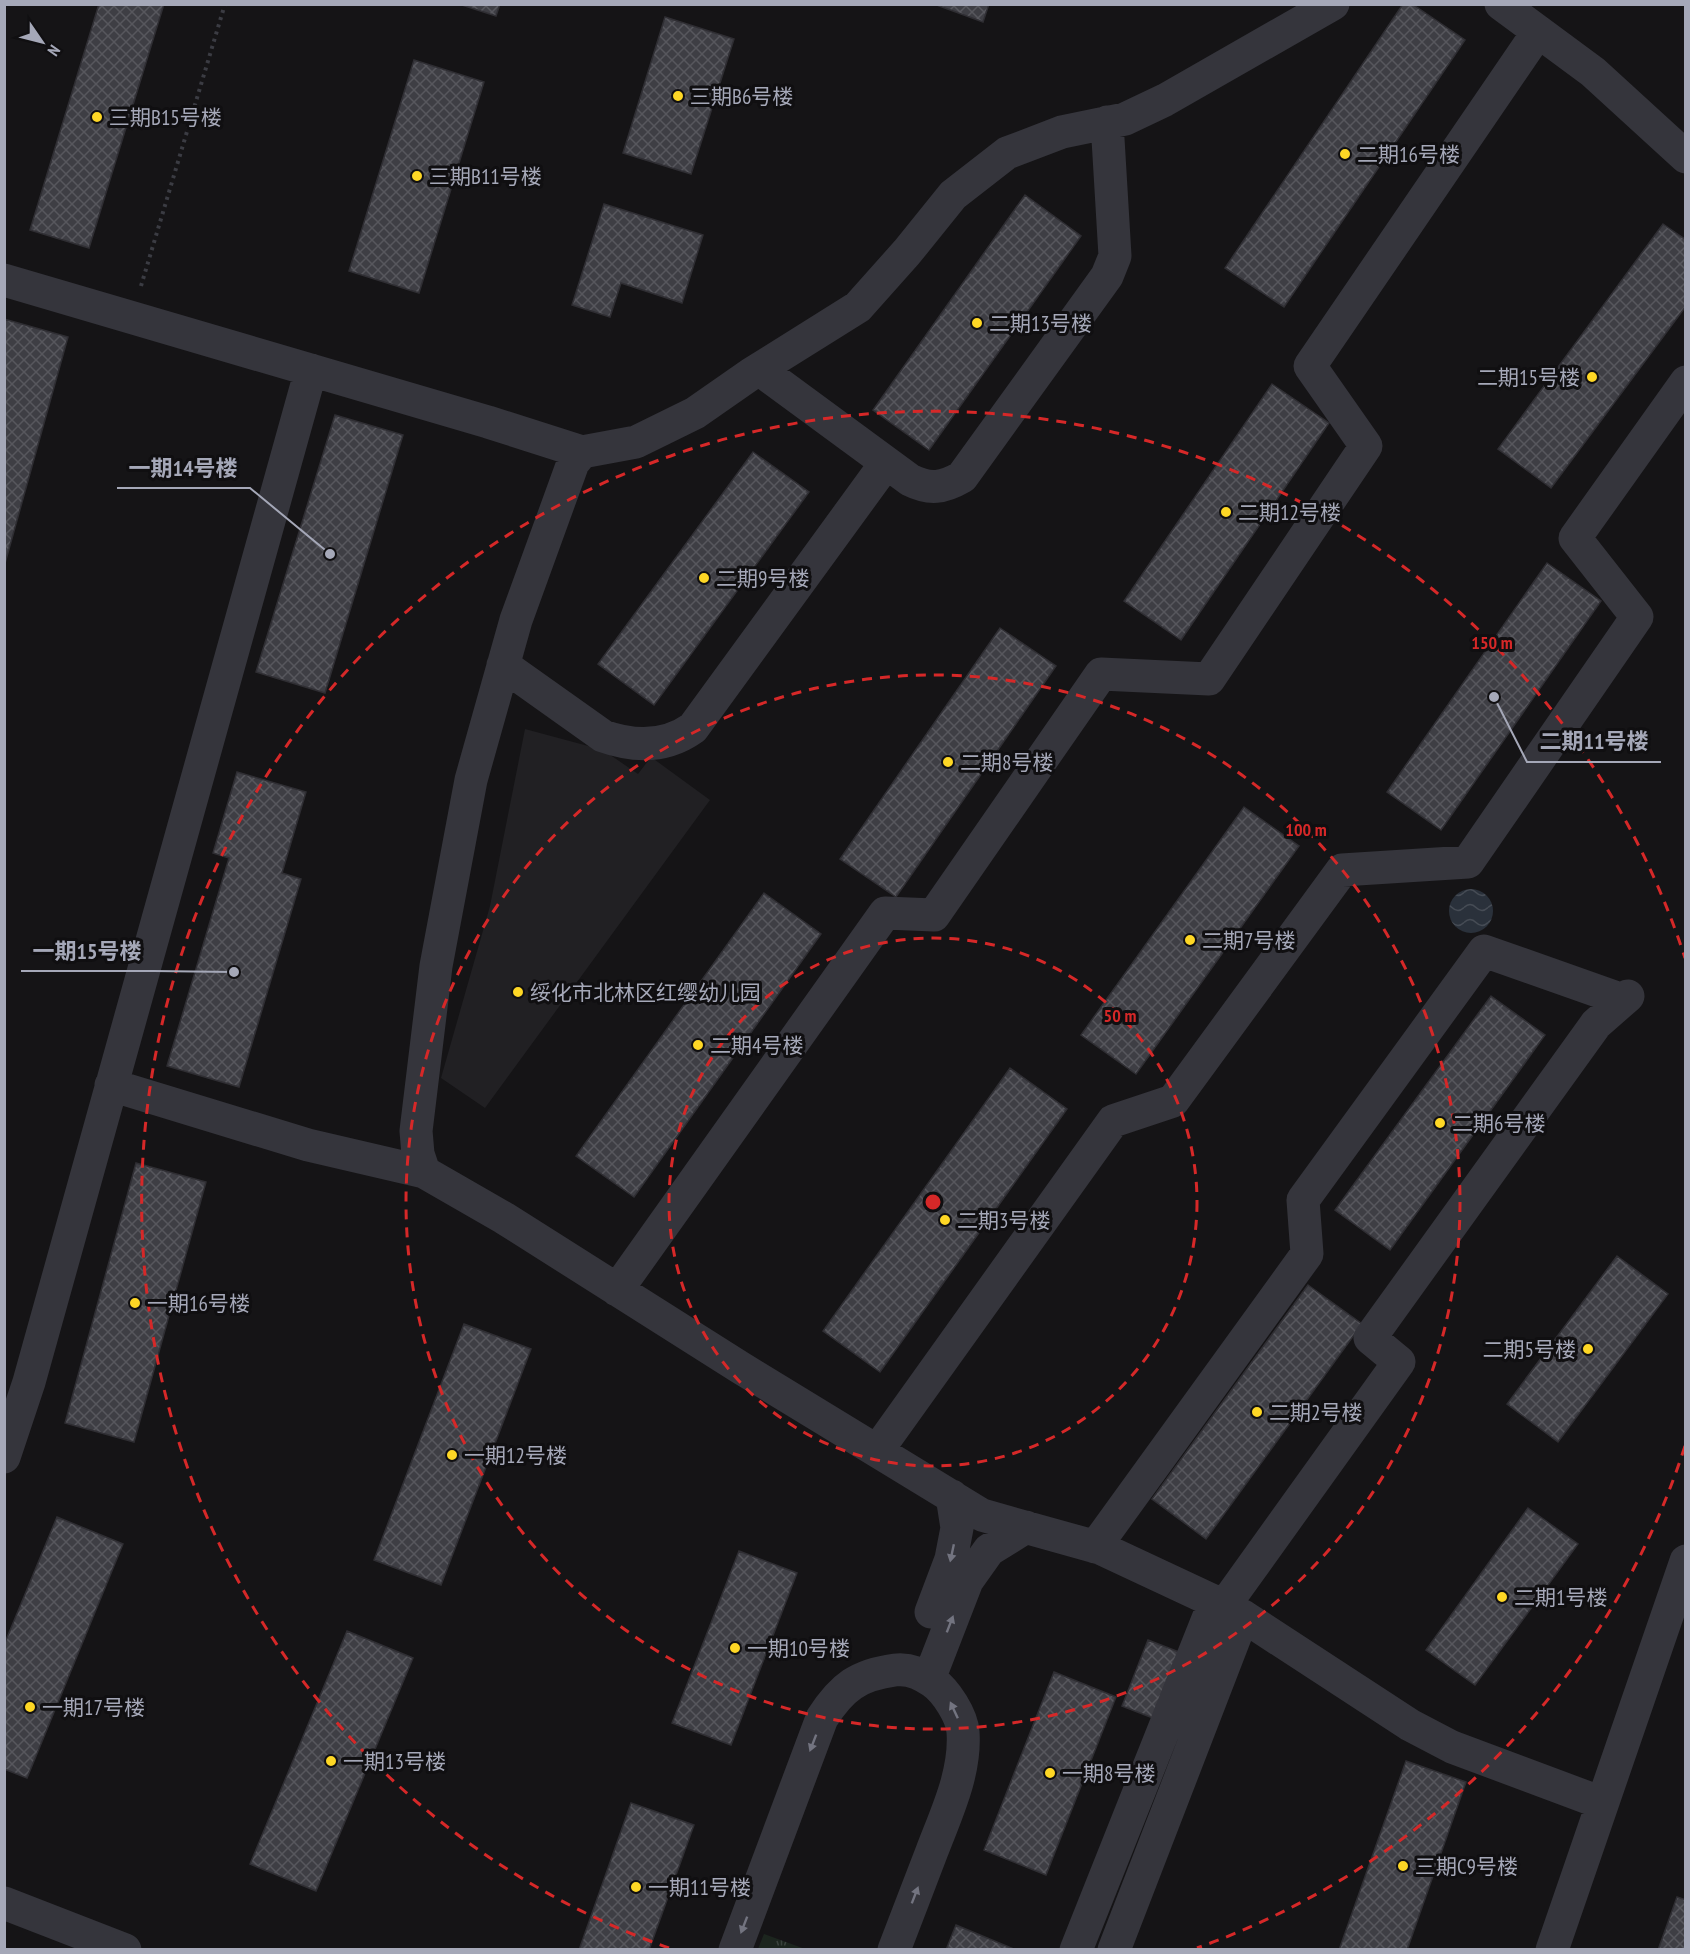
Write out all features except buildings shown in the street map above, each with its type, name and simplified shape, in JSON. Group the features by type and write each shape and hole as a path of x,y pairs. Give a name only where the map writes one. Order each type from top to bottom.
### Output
{"street":[{"path":"4,280 488,422 582,452 636,442 696,413 759,369 858,307 953,195 1007,153 1062,132 1125,119 1165,100 1333,4"},
{"path":"1501,4 1593,72 1686,157"},
{"path":"617,1290 885,913 934,915 1101,675 1209,679 1366,446 1310,366 1538,32"},
{"path":"759,369 910,480 921,485 946,486 962,477 1107,276 1115,256 1107,123"},
{"path":"4,1457 29,1382 311,370"},
{"path":"877,1451 1113,1121 1173,1101 1342,870 1468,862 1637,617 1575,538 1686,382"},
{"path":"424,1172 418,1154 416,1131 436,966 471,780 516,620 573,463 582,452"},
{"path":"503,665 603,736 621,742 643,744 679,738 693,728 886,463"},
{"path":"1076,1950 1227,1608 1399,1362 1370,1338 1596,1024 1625,998 1484,951 1303,1200 1306,1254 1095,1547"},
{"path":"111,1085 308,1145 424,1172 504,1218 741,1368 982,1515 1095,1547 1227,1608 1410,1725 1441,1742 1602,1803"},
{"path":"919,1675 951,1559 957,1528 952,1496"},
{"path":"919,1675 967,1581 989,1550 1026,1527"},
{"path":"1552,1950 1686,1561"},
{"path":"1114,1950 1227,1608"},
{"path":"735,1950 822,1718 835,1698 855,1682 878,1672 900,1669 919,1675 941,1687 954,1708 963,1730 961,1760 954,1792 894,1950"},
{"path":"4,1903 123,1949"}],"path":[{"path":"131,318 225,4"}],"shaded area":[{"name":"绥化市北林区红缨幼儿园","path":"525,729 603,750 638,774 651,757 710,800 485,1108 441,1078 490,906"}],"green space":[{"path":"764,1934 805,1949 758,1949"}],"water":[{"path":"1471,889 1486,896 1493,911 1486,926 1471,933 1456,926 1449,911 1456,896"}],"place":[{"name":"三期B6号楼","path":"678,96"},
{"name":"三期B15号楼","path":"97,117"},
{"name":"二期16号楼","path":"1345,154"},
{"name":"三期B11号楼","path":"417,176"},
{"name":"二期13号楼","path":"977,323"},
{"name":"二期15号楼","path":"1592,377"},
{"name":"二期12号楼","path":"1226,512"},
{"name":"一期14号楼","path":"330,554"},
{"name":"二期9号楼","path":"704,578"},
{"name":"二期11号楼","path":"1494,697"},
{"name":"二期8号楼","path":"948,762"},
{"name":"二期7号楼","path":"1190,940"},
{"name":"一期15号楼","path":"234,972"},
{"name":"绥化市北林区红缨幼儿园","path":"518,992"},
{"name":"二期4号楼","path":"698,1045"},
{"name":"二期6号楼","path":"1440,1123"},
{"name":"二期3号楼","path":"945,1220"},
{"name":"一期16号楼","path":"135,1303"},
{"name":"二期5号楼","path":"1588,1349"},
{"name":"二期2号楼","path":"1257,1412"},
{"name":"一期12号楼","path":"452,1455"},
{"name":"二期1号楼","path":"1502,1597"},
{"name":"一期10号楼","path":"735,1648"},
{"name":"一期17号楼","path":"30,1707"},
{"name":"一期13号楼","path":"331,1761"},
{"name":"一期8号楼","path":"1050,1773"},
{"name":"三期C9号楼","path":"1403,1866"},
{"name":"一期11号楼","path":"636,1887"}]}
